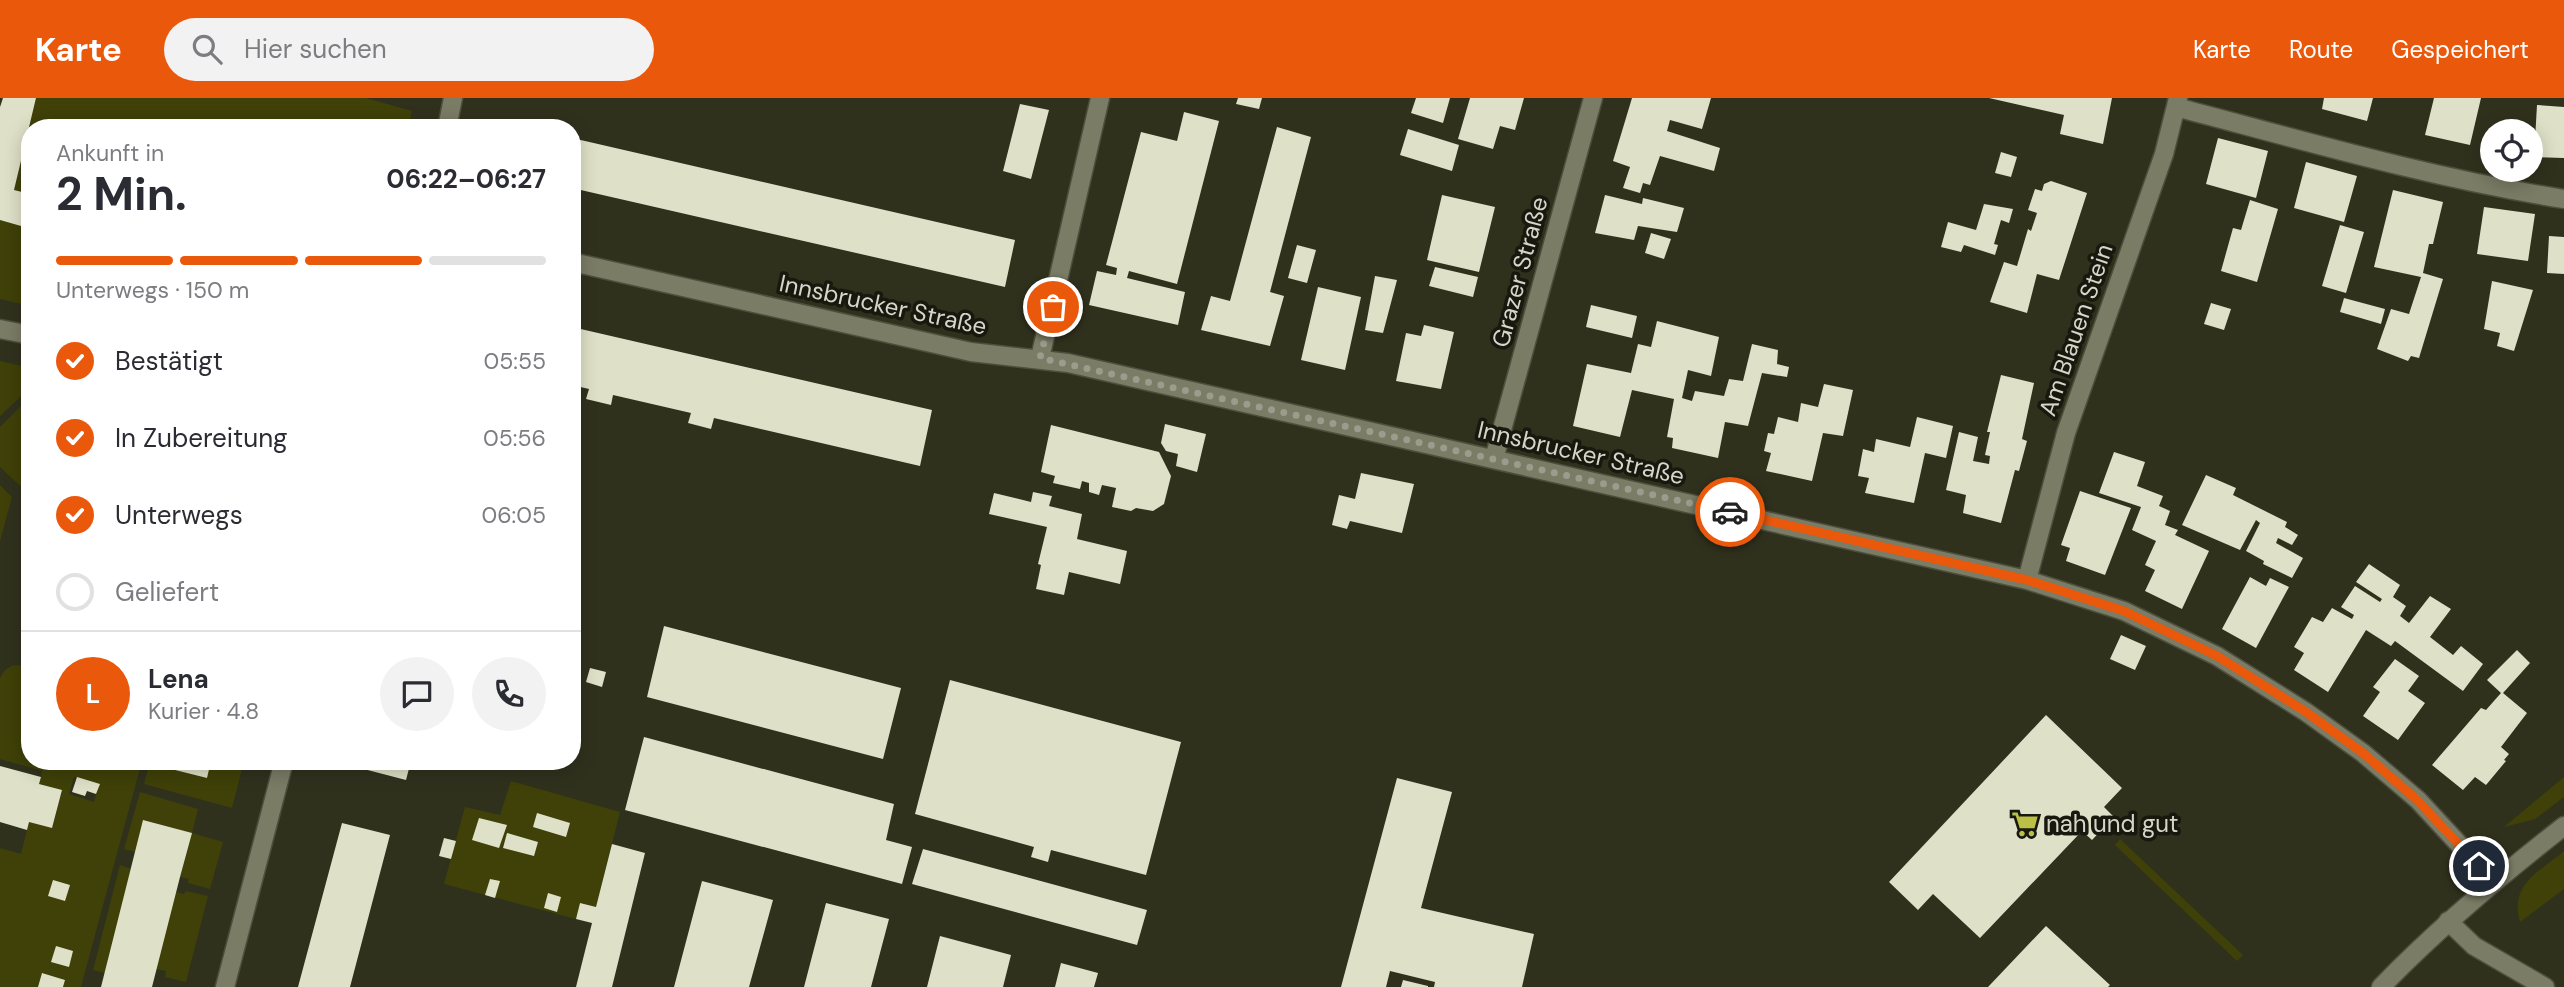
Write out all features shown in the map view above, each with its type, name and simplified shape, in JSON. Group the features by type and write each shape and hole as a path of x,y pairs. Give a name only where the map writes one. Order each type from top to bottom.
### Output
{"street":[{"path":"449,119 453,98"},
{"path":"1040,358 1101,98"},
{"name":"Grazer Straße","path":"1494,458 1593,98"},
{"path":"2177,103 2402,167 2486,187 2564,199"},
{"name":"Am Blauen Stein","path":"2027,580 2066,433 2164,154 2177,103"},
{"name":"Innsbrucker Straße","path":"581,264 971,352 1040,358 1494,458 2027,580 2124,611 2217,656 2306,712 2363,753 2417,800 2493,881"},
{"path":"0,328 21,333"},
{"path":"225,987 282,770"},
{"path":"2381,987 2493,881 2564,826"},
{"path":"2448,921 2474,946 2545,987"}],"shaded area":[{"path":"36,98 366,98 412,111 410,119 31,119"},
{"path":"21,161 21,192 14,190"},
{"path":"0,220 21,226 21,304 0,299"},
{"path":"0,361 21,366 21,396 0,416"},
{"path":"21,406 21,485 0,467 0,427"},
{"path":"0,485 12,497 0,541"},
{"path":"13,665 21,665 21,765 0,759 0,678 5,670"},
{"path":"38,770 140,770 81,987 63,987 65,980 43,973 38,987 0,987 0,848 21,854 29,822 52,828 62,791 39,784 42,771","holes":["74,777 99,784 94,802 69,794"]},
{"path":"148,770 175,770 206,778 208,770 242,770 232,808 144,784"},
{"path":"2564,777 2564,797 2535,819 2504,827"},
{"path":"511,781 620,812 596,907 580,903 576,919 444,884 465,807 500,815"},
{"path":"140,792 198,809 192,833 223,842 210,889 188,883 189,879 180,877 191,833 144,820 135,852 124,849"},
{"path":"2120,839 2243,955 2237,961 2115,845"},
{"path":"2564,851 2564,889 2520,922 2518,909 2522,889 2528,880"},
{"path":"120,865 131,869 105,973 93,970"},
{"path":"186,891 208,896 186,982 165,977 166,971 156,969 176,892 184,894"}],"building":[{"path":"3,98 36,98 31,119 21,119 21,161 14,190 21,192 21,226 0,220 0,107"},
{"path":"1238,98 1262,98 1259,109 1236,104"},
{"path":"1416,98 1450,98 1443,123 1411,113"},
{"path":"1470,98 1524,98 1515,130 1500,126 1493,149 1458,139"},
{"path":"1632,98 1711,98 1702,129 1670,120 1667,131 1720,148 1714,171 1660,156 1650,185 1643,183 1640,193 1623,188 1630,167 1613,161"},
{"path":"1989,98 2112,98 2103,144 2060,134 2064,115"},
{"path":"2324,98 2373,98 2367,121 2322,109"},
{"path":"2434,98 2481,98 2470,145 2425,135"},
{"path":"1020,104 1049,110 1031,179 1003,171"},
{"path":"2537,105 2564,107 2564,158 2543,157 2543,119 2536,119"},
{"path":"1184,112 1219,121 1177,284 1129,271 1127,278 1185,292 1178,325 1089,305 1097,271 1116,275 1117,268 1106,265 1141,132 1177,141"},
{"path":"1277,127 1311,137 1270,292 1284,296 1270,346 1201,330 1211,296 1230,301"},
{"path":"1408,129 1459,145 1452,171 1400,155"},
{"path":"2218,138 2268,151 2256,198 2206,184"},
{"path":"581,140 1015,240 1005,287 581,190"},
{"path":"2001,152 2017,157 2011,177 1995,173"},
{"path":"2306,162 2357,176 2344,222 2294,208"},
{"path":"2051,181 2087,193 2059,280 2037,274 2027,313 1990,302 2004,262 2017,266 2028,229 2031,231 2037,213 2028,210 2035,189 2042,191 2044,184"},
{"path":"2393,190 2443,202 2423,273 2443,279 2419,358 2411,356 2408,361 2377,349 2391,309 2409,314 2421,277 2374,267"},
{"path":"1442,195 1495,207 1479,272 1427,260"},
{"path":"1605,195 1642,204 1643,198 1684,208 1677,232 1638,226 1634,240 1595,233"},
{"path":"2250,200 2278,209 2257,282 2221,271 2233,228 2241,230"},
{"path":"1984,204 2013,209 2009,223 2001,220 1994,244 1998,245 1995,255 1964,245 1961,252 1941,247 1948,222 1976,230"},
{"path":"2484,207 2535,214 2528,261 2477,254"},
{"path":"2340,225 2364,232 2346,293 2322,286"},
{"path":"1651,233 1671,239 1664,259 1645,253"},
{"path":"2549,236 2564,237 2564,274 2547,273"},
{"path":"1297,245 1316,250 1307,283 1288,278"},
{"path":"1435,267 1478,277 1473,297 1429,286"},
{"path":"1375,276 1397,280 1383,333 1365,330"},
{"path":"2492,281 2533,290 2514,351 2497,346 2500,333 2484,329"},
{"path":"1318,287 1361,297 1345,370 1301,360"},
{"path":"2344,298 2385,309 2381,324 2340,312"},
{"path":"2211,303 2231,309 2224,330 2204,324"},
{"path":"1591,305 1637,316 1632,338 1586,327"},
{"path":"1657,321 1719,337 1711,376 1688,370 1682,398 1692,401 1695,391 1724,396 1729,379 1743,381 1752,344 1778,350 1777,364 1789,367 1787,377 1762,373 1748,426 1725,422 1718,458 1672,448 1673,438 1667,437 1674,399 1632,390 1620,437 1573,426 1587,364 1631,373 1638,344 1651,347"},
{"path":"1424,325 1454,332 1441,389 1396,381 1406,333 1421,336"},
{"path":"581,329 932,410 920,466 714,418 711,429 688,423 691,413 613,395 611,405 586,399 589,389 581,387"},
{"path":"2001,375 2034,383 2022,439 2027,441 2019,471 2015,470 2001,523 1963,513 1966,495 1946,490 1959,432 1978,437 1973,461 1989,464 1990,456 1985,455 1990,432 1987,432"},
{"path":"1824,384 1853,390 1843,436 1823,433 1812,481 1766,471 1771,453 1764,451 1768,433 1774,434 1778,417 1798,422 1801,403 1818,407"},
{"path":"1917,417 1953,426 1946,458 1925,453 1914,503 1865,493 1869,478 1858,476 1863,449 1874,452 1876,439 1910,447"},
{"path":"1165,424 1206,434 1197,472 1176,466 1178,454 1166,451 1161,443"},
{"path":"1051,425 1159,452 1171,476 1164,504 1153,511 1136,508 1131,511 1112,507 1116,488 1102,485 1099,495 1089,492 1089,483 1082,481 1080,489 1053,483 1055,476 1041,472"},
{"path":"2114,452 2145,462 2137,486 2163,496 2159,506 2170,511 2165,525 2178,530 2175,535 2209,551 2182,609 2145,591 2155,570 2145,565 2156,541 2132,530 2141,507 2099,493"},
{"path":"1361,473 1414,484 1402,533 1350,521 1347,529 1332,525 1339,495 1355,499"},
{"path":"2206,475 2236,488 2233,495 2287,522 2285,527 2298,535 2292,545 2278,538 2276,543 2303,558 2292,578 2263,564 2264,561 2246,551 2260,523 2256,520 2240,550 2182,525"},
{"path":"2080,491 2131,508 2105,575 2066,561 2070,548 2061,545"},
{"path":"1033,492 1052,496 1049,506 1082,514 1077,539 1127,551 1120,584 1069,572 1064,595 1036,589 1041,565 1038,564 1047,527 989,514 994,493 1031,502"},
{"path":"2369,564 2400,585 2393,597 2406,606 2400,616 2409,623 2430,596 2451,609 2430,637 2453,655 2461,646 2483,664 2463,691 2395,641 2391,646 2366,630 2328,692 2294,670 2304,653 2294,647 2312,617 2323,622 2332,608 2352,619 2354,615 2341,607 2355,586 2380,602 2382,599 2356,582"},
{"path":"2250,577 2266,586 2270,578 2289,587 2256,648 2222,629"},
{"path":"664,626 901,688 883,759 647,697"},
{"path":"2121,635 2146,646 2135,670 2110,659"},
{"path":"2517,650 2530,663 2503,693 2527,713 2501,747 2509,754 2504,760 2506,761 2486,785 2475,777 2463,790 2432,765 2481,708 2486,710 2501,693 2487,680"},
{"path":"2395,659 2419,676 2408,691 2425,703 2398,740 2363,716 2380,692 2373,687"},
{"path":"590,668 606,672 602,687 586,682"},
{"path":"950,680 1181,742 1146,875 1051,850 1048,862 1031,857 1034,847 915,814"},
{"name":"nah und gut","path":"2046,715 2122,788 2104,807 2114,817 2092,840 2082,831 1980,938 1933,894 1918,910 1889,882"},
{"path":"644,737 894,804 886,840 912,847 902,884 625,810"},
{"path":"0,766 41,777 39,784 62,790 52,828 29,822 27,830 0,822"},
{"path":"175,770 209,770 207,778"},
{"path":"368,770 409,770 406,780"},
{"path":"77,777 100,784 96,794 87,791 85,796 72,792"},
{"path":"1397,778 1452,792 1421,908 1534,934 1522,987 1434,987 1435,982 1390,971 1386,987 1341,987"},
{"path":"537,813 570,823 566,837 533,827"},
{"path":"479,818 507,825 499,848 472,840"},
{"path":"143,820 192,833 152,987 101,987"},
{"path":"342,823 390,835 350,987 298,987"},
{"path":"507,833 538,842 534,856 503,848"},
{"path":"444,838 456,841 451,859 439,856"},
{"path":"612,844 645,853 612,987 576,987 592,923 576,919 580,903 596,907"},
{"path":"923,849 1147,910 1137,945 912,884"},
{"path":"490,879 500,881 495,898 485,895"},
{"path":"53,880 70,885 65,901 48,896"},
{"path":"702,881 773,900 749,987 674,987"},
{"path":"548,893 561,897 557,912 544,908"},
{"path":"826,903 889,919 871,987 804,987"},
{"path":"2046,926 2110,985 1988,987"},
{"path":"940,936 1011,955 1003,987 927,987"},
{"path":"56,946 73,951 69,967 51,962"},
{"path":"1061,963 1098,973 1094,987 1055,987"},
{"path":"42,973 65,980 63,987 38,987"},
{"path":"1403,980 1428,986 1428,987 1401,987"}],"way so far":[{"path":"1053,307 1040,358 1730,512"}],"place":[{"name":"nah und gut","path":"2025,824"}],"route":[{"path":"1730,512 2027,580 2124,611 2217,656 2306,712 2363,753 2417,800 2479,866"}]}
